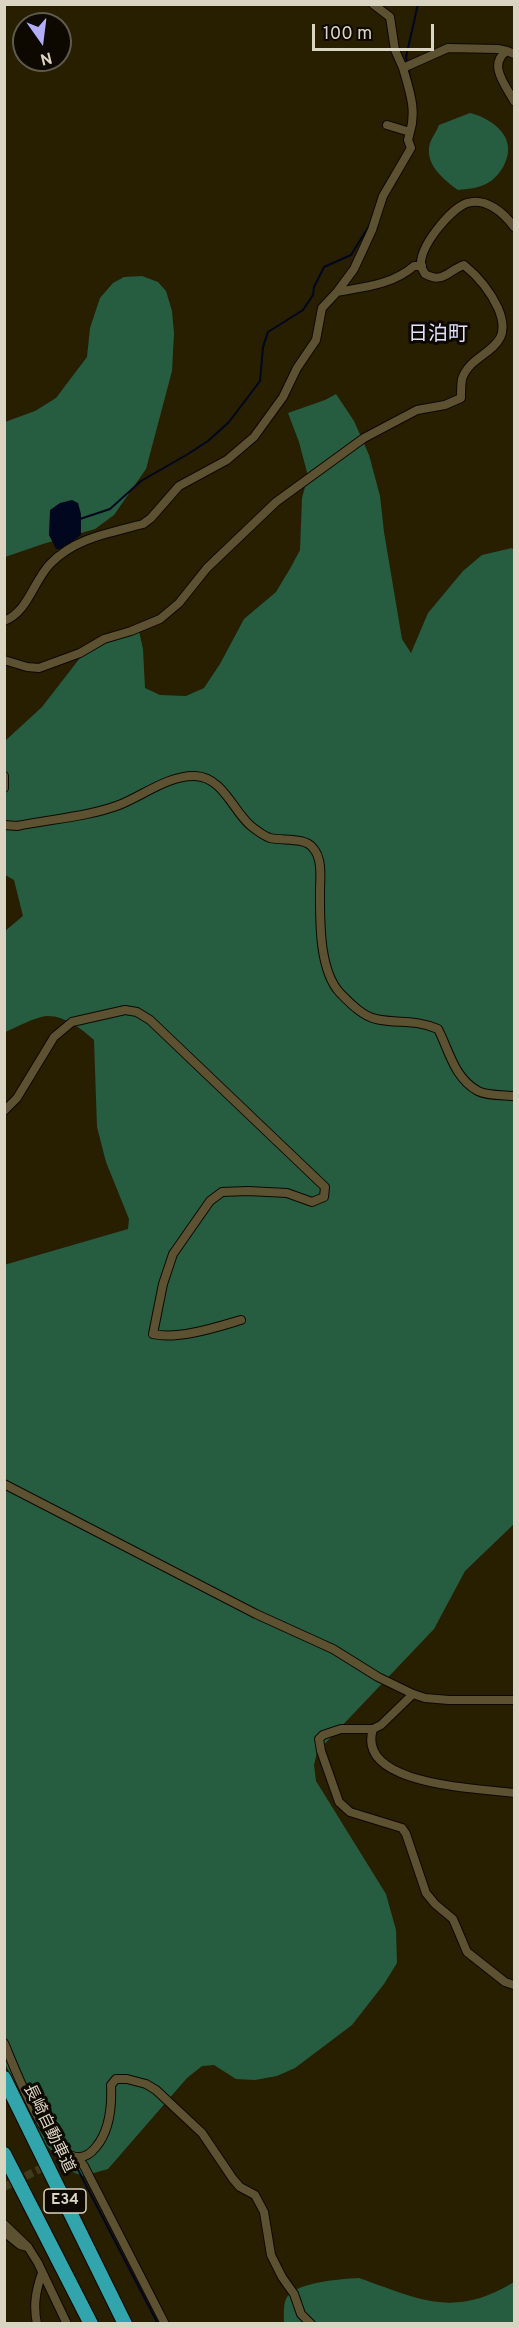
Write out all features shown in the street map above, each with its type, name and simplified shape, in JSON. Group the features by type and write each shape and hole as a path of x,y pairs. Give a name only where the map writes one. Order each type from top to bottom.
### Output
{"highway":[{"name":"長崎自動車道","path":"4,2078 125,2324"},
{"name":"E34","path":"4,2154 91,2324"}],"street":[{"path":"4,621 17,615 49,565 62,553 79,542 143,524 151,518 178,486 227,460 254,437 283,397 297,368 316,340 322,308 354,269 372,230 383,196 410,140 413,102 406,67 395,50 390,17 373,4"},
{"path":"406,67 448,48 511,52"},
{"path":"511,52 500,55 497,64 498,72 514,101"},
{"path":"387,125 410,140"},
{"path":"4,660 39,668 80,653 104,639 160,619 179,603 207,568 276,502 364,438 417,410 444,405 461,398 462,380 468,368 494,347 502,335 503,321 491,295 475,274 464,265 454,268 443,277 434,279 425,274 422,266 430,240 457,210 467,203 478,202 491,206 504,214 514,227"},
{"path":"337,292 386,282 403,275 414,266 422,266"},
{"path":"4,776 6,777 4,788"},
{"path":"4,825 17,826 92,813 121,804 157,785 194,776 208,779 218,786 250,826 268,838 306,842 313,848 318,858 320,872 320,920 326,969 338,991 359,1011 374,1019 423,1022 438,1029 454,1066 478,1092 514,1096"},
{"path":"4,1111 17,1098 54,1037 72,1022 125,1010 137,1012 150,1020 325,1187 324,1197 312,1202 287,1193 222,1192 199,1214 173,1254 163,1284 153,1334 172,1335 211,1329 242,1320"},
{"path":"4,1484 256,1614 333,1649 378,1677 414,1694 425,1698 449,1700 514,1700"},
{"path":"414,1694 381,1725 373,1729 341,1730 324,1735 319,1739 321,1751 339,1802 350,1812 402,1827 426,1893 453,1919 467,1952 505,1982 514,1985"},
{"path":"373,1729 370,1740 371,1748 378,1759 414,1779 514,1793"},
{"path":"4,2043 41,2125 68,2155 80,2157 95,2149 102,2138 110,2118 111,2085 116,2079 136,2081 156,2090 202,2133 240,2187 255,2195 264,2212 271,2254 282,2277 294,2294 301,2314 311,2324"},
{"path":"77,2157 84,2166 165,2324"},
{"path":"4,2224 28,2247 67,2324"},
{"path":"4,2232 20,2246 28,2247"},
{"path":"37,2324 35,2292 42,2272"}],"green space":[{"path":"470,113 487,120 501,130 508,145 508,154 502,169 492,180 480,186 458,190 441,176 432,164 430,143 439,125"},
{"path":"142,276 158,282 166,291 172,311 174,333 172,371 146,469 114,515 95,529 5,557 5,422 35,411 56,398 87,357 90,328 100,298 113,283 124,277"},
{"path":"336,394 354,421 369,455 380,496 402,639 411,653 428,613 463,571 482,555 512,548 514,551 514,1524 465,1571 434,1629 317,1752 314,1765 316,1781 386,1894 396,1930 397,1963 384,1984 352,2025 295,2068 277,2076 255,2080 236,2079 214,2065 202,2066 187,2078 108,2169 83,2176 70,2171 47,2146 5,2064 4,1265 128,1229 129,1219 106,1162 97,1127 94,1040 84,1031 53,1016 36,1019 5,1032 5,931 23,916 14,880 5,875 5,741 42,707 90,645 129,627 139,631 143,649 145,688 160,695 186,696 204,688 220,664 244,619 276,592 300,550 302,498 308,476 288,413"},
{"path":"359,2278 419,2298 454,2303 473,2300 493,2293 514,2282 514,2323 284,2323 284,2308 290,2293 319,2282"}],"water":[{"path":"72,500 78,503 81,514 81,535 61,549 56,549 49,535 50,510 60,503"}],"waterway":[{"path":"411,82 406,57 418,4"},
{"path":"412,138 416,123"},
{"path":"374,212 381,192"},
{"path":"80,519 110,509 141,481 208,441 229,422 260,381 263,347 268,332 303,310 313,295 314,287 324,267 351,255 371,223"},
{"path":"75,2164 158,2324"}],"tunnel":[{"path":"4,2187 68,2155"}],"district":[{"name":"日泊町","path":"438,336"}]}
